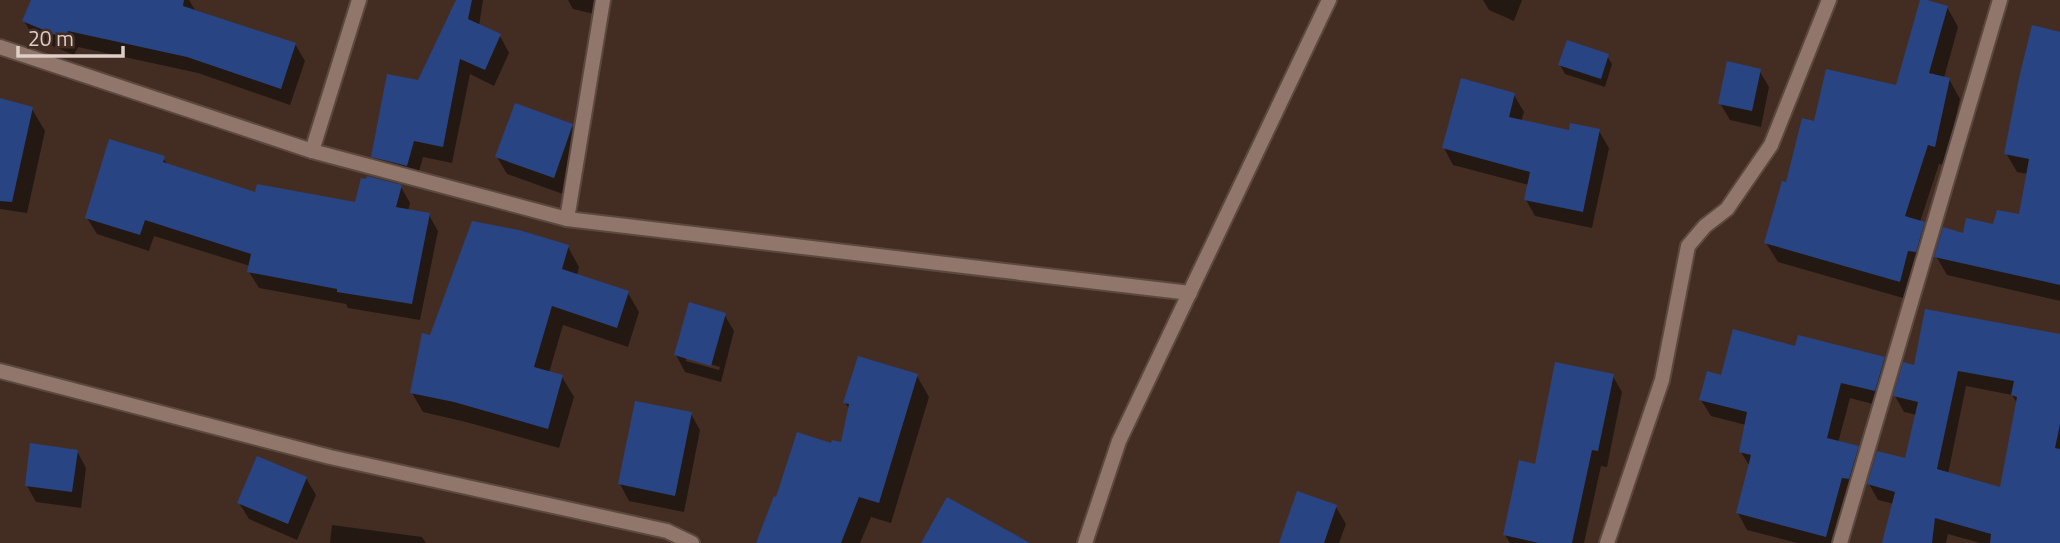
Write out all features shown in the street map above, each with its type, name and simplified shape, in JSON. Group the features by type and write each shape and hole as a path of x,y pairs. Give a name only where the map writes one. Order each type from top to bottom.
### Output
{"street":[{"path":"313,151 359,0"},
{"path":"567,219 603,0"},
{"path":"1085,543 1119,441 1329,0"},
{"path":"1607,543 1662,380 1688,246 1705,226 1727,209 1771,145 1829,0"},
{"path":"1840,543 2000,0"},
{"path":"0,47 313,151 567,219 1189,293"},
{"path":"0,372 330,457 667,531 692,543"}],"building":[{"path":"31,0 184,0 183,6 296,43 281,89 187,57 68,31 65,39 22,21"},
{"path":"456,0 472,0 468,19 501,34 485,70 460,59 443,147 414,141 407,166 371,157 387,74 418,80"},
{"path":"1920,0 1948,6 1929,73 1950,78 1935,147 1928,145 1905,216 1925,222 1916,252 1908,251 1900,282 1764,243 1782,181 1786,182 1802,118 1814,121 1826,69 1896,85"},
{"path":"2032,25 2060,32 2060,285 1934,257 1943,227 1963,233 1966,218 1993,224 1997,210 2019,214 2029,159 2004,154"},
{"path":"1567,40 1609,54 1601,79 1558,65"},
{"path":"1727,61 1761,69 1752,111 1718,104"},
{"path":"1461,78 1515,93 1509,117 1569,130 1570,123 1600,129 1583,212 1524,200 1530,172 1442,148"},
{"path":"0,98 33,107 12,202 0,201"},
{"path":"515,103 573,124 554,178 495,157"},
{"path":"109,139 165,156 163,162 255,192 257,184 355,202 361,178 366,179 367,176 402,185 396,207 430,213 412,304 337,292 337,289 247,272 251,254 145,220 140,235 85,218"},
{"path":"472,221 519,230 569,245 562,269 629,291 617,328 552,306 534,367 563,375 548,429 454,402 410,393 422,333 430,335"},
{"path":"689,302 726,313 711,366 674,355"},
{"path":"1925,309 2060,334 2060,424 2055,448 2060,449 2060,543 1990,543 1991,534 1935,518 1932,543 1882,543 1895,492 1867,484 1877,451 1905,458 1918,402 1893,396 1903,362 1914,365","holes":["1958,371 2014,381 2011,395 2017,397 2000,487 1937,469"]},
{"path":"1733,329 1795,346 1798,335 1885,357 1875,391 1841,383 1827,438 1859,446 1849,479 1842,478 1826,537 1736,513 1751,455 1739,452 1747,412 1699,400 1707,371 1721,375"},
{"path":"858,356 918,374 879,503 859,497 841,543 756,543 774,496 776,497 797,432 831,443 832,440 841,442 849,404 843,403"},
{"path":"1555,362 1614,374 1598,451 1592,450 1572,543 1539,543 1503,535 1519,460 1535,464"},
{"path":"635,401 692,412 675,496 618,484"},
{"path":"30,443 78,450 72,492 25,486"},
{"path":"257,456 307,477 288,524 237,503"},
{"path":"1297,491 1337,505 1324,543 1279,543"},
{"path":"947,497 1030,543 921,543"}]}
